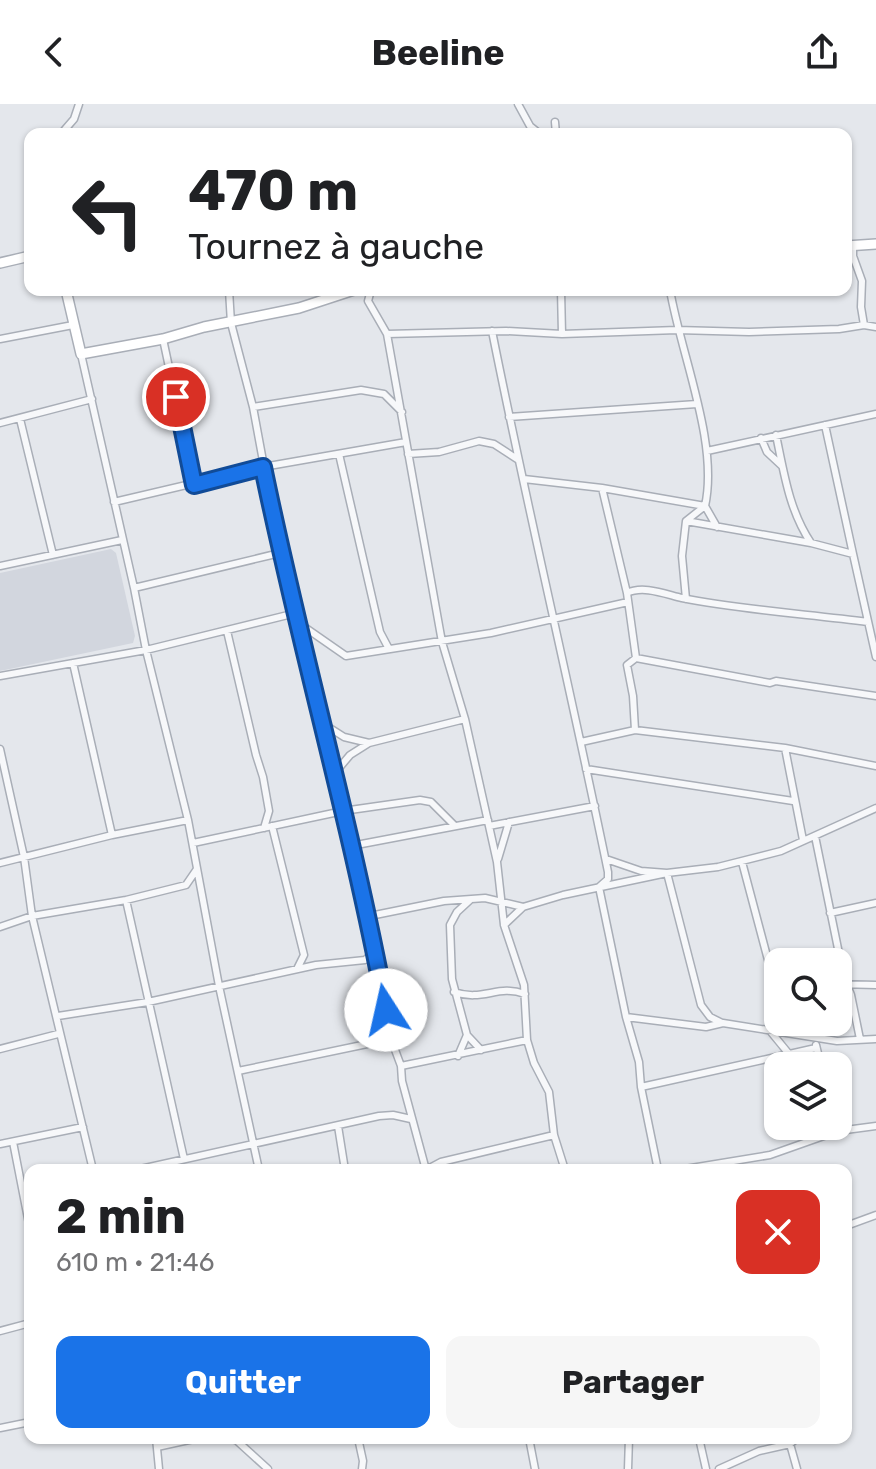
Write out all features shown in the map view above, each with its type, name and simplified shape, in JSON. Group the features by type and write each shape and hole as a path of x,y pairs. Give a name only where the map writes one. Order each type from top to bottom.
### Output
{"main road":[{"path":"852,246 876,244"},
{"path":"0,263 24,257"},
{"path":"67,296 81,354 163,339 204,327 315,304 337,296"}],"street":[{"path":"66,128 74,119 79,104"},
{"path":"518,104 532,128"},
{"path":"555,122 556,128"},
{"path":"852,253 862,281 864,325"},
{"path":"229,296 231,323 253,407 280,553 300,624 375,951 391,1039 401,1066 411,1119 425,1164"},
{"path":"369,296 368,301 387,334 442,642 465,719 489,823 504,925 519,966 525,994 527,1040 534,1063 549,1092 554,1135 563,1164"},
{"path":"561,296 562,334"},
{"path":"671,296 707,451 710,479 705,506 717,527"},
{"path":"0,339 73,325"},
{"path":"387,334 492,331 562,334 677,330 749,332 839,329 864,325 876,327"},
{"path":"492,331 517,459 524,479 606,859 608,879 599,887"},
{"path":"163,339 194,485"},
{"path":"81,354 146,650 188,820 211,930 219,986 258,1164"},
{"path":"253,407 361,390 384,394 402,412"},
{"path":"0,423 92,399"},
{"path":"509,417 697,404"},
{"path":"707,451 876,414"},
{"path":"20,419 53,555"},
{"path":"825,425 876,657"},
{"path":"776,435 793,511 811,543"},
{"path":"761,438 767,452 782,466"},
{"path":"408,454 439,452 479,441 494,444 517,459"},
{"path":"114,502 263,467 406,442"},
{"path":"339,454 380,632 389,649"},
{"path":"524,479 602,488 705,506"},
{"path":"602,488 628,598 636,658"},
{"path":"686,599 682,583 682,556 686,521 705,506"},
{"path":"686,521 811,543 853,554"},
{"path":"0,566 122,540"},
{"path":"134,588 280,553"},
{"path":"673,596 682,583"},
{"path":"300,624 346,656 442,642 555,619 628,598 634,590 868,622"},
{"path":"865,609 876,607"},
{"path":"0,676 146,650 296,613"},
{"path":"227,631 304,955 316,965"},
{"path":"374,650 380,632"},
{"path":"635,730 627,665 636,658 770,683 776,681 876,696"},
{"path":"73,663 112,835"},
{"path":"334,774 350,755 369,743 465,719"},
{"path":"322,723 344,737 369,743"},
{"path":"581,742 635,730 785,748 876,766"},
{"path":"785,748 803,840"},
{"path":"0,749 24,857 32,916 58,1016 58,1034 92,1164"},
{"path":"586,769 793,801"},
{"path":"0,799 10,797"},
{"path":"193,843 343,811 426,800 455,826"},
{"path":"351,846 455,826 509,822 595,806"},
{"path":"504,925 523,907 599,887 742,862 781,851 876,808"},
{"path":"269,811 272,826"},
{"path":"0,863 188,820"},
{"path":"497,862 509,822"},
{"path":"815,836 838,948"},
{"path":"606,859 641,871 667,873"},
{"path":"742,862 765,948"},
{"path":"0,927 32,916 126,900 186,885 197,869"},
{"path":"667,873 701,1005 710,1017 723,1023 764,1031"},
{"path":"599,887 626,1017 639,1062 657,1164"},
{"path":"126,900 184,1159"},
{"path":"470,900 457,912 450,925 454,992 467,1035 481,1050"},
{"path":"365,917 444,901 500,900 523,907"},
{"path":"830,913 876,903"},
{"path":"58,1016 148,1002 316,965 365,960 375,951"},
{"path":"297,969 304,955"},
{"path":"852,984 876,985"},
{"path":"454,992 481,996 506,989 525,994"},
{"path":"460,1004 468,996"},
{"path":"852,1005 860,1039"},
{"path":"626,1017 706,1027 723,1023"},
{"path":"706,1027 710,1017"},
{"path":"0,1049 58,1034"},
{"path":"458,1056 467,1035"},
{"path":"774,1036 787,1052"},
{"path":"799,1036 837,1041 876,1039"},
{"path":"813,1038 817,1052"},
{"path":"238,1071 391,1039"},
{"path":"401,1066 527,1040"},
{"path":"798,1052 816,1048"},
{"path":"641,1087 764,1060"},
{"path":"162,1164 379,1116 411,1119"},
{"path":"338,1126 344,1164"},
{"path":"852,1128 876,1126"},
{"path":"0,1144 83,1127"},
{"path":"437,1164 554,1135"},
{"path":"715,1164 770,1155 809,1140"},
{"path":"13,1142 24,1198"},
{"path":"423,1155 441,1162"},
{"path":"852,1224 876,1215"},
{"path":"0,1331 24,1325"},
{"path":"0,1428 24,1423"},
{"path":"157,1444 159,1469"},
{"path":"157,1447 171,1444"},
{"path":"241,1444 268,1469"},
{"path":"359,1444 363,1461 359,1468"},
{"path":"530,1444 535,1469"},
{"path":"628,1469 629,1444"},
{"path":"700,1444 706,1469"},
{"path":"719,1469 759,1451 790,1444 797,1469"}],"shaded area":[{"path":"111,549 116,553 135,636 133,643 0,671 0,573"}],"route":[{"path":"176,397 194,485 263,467 280,553 300,624 386,1010"}]}
